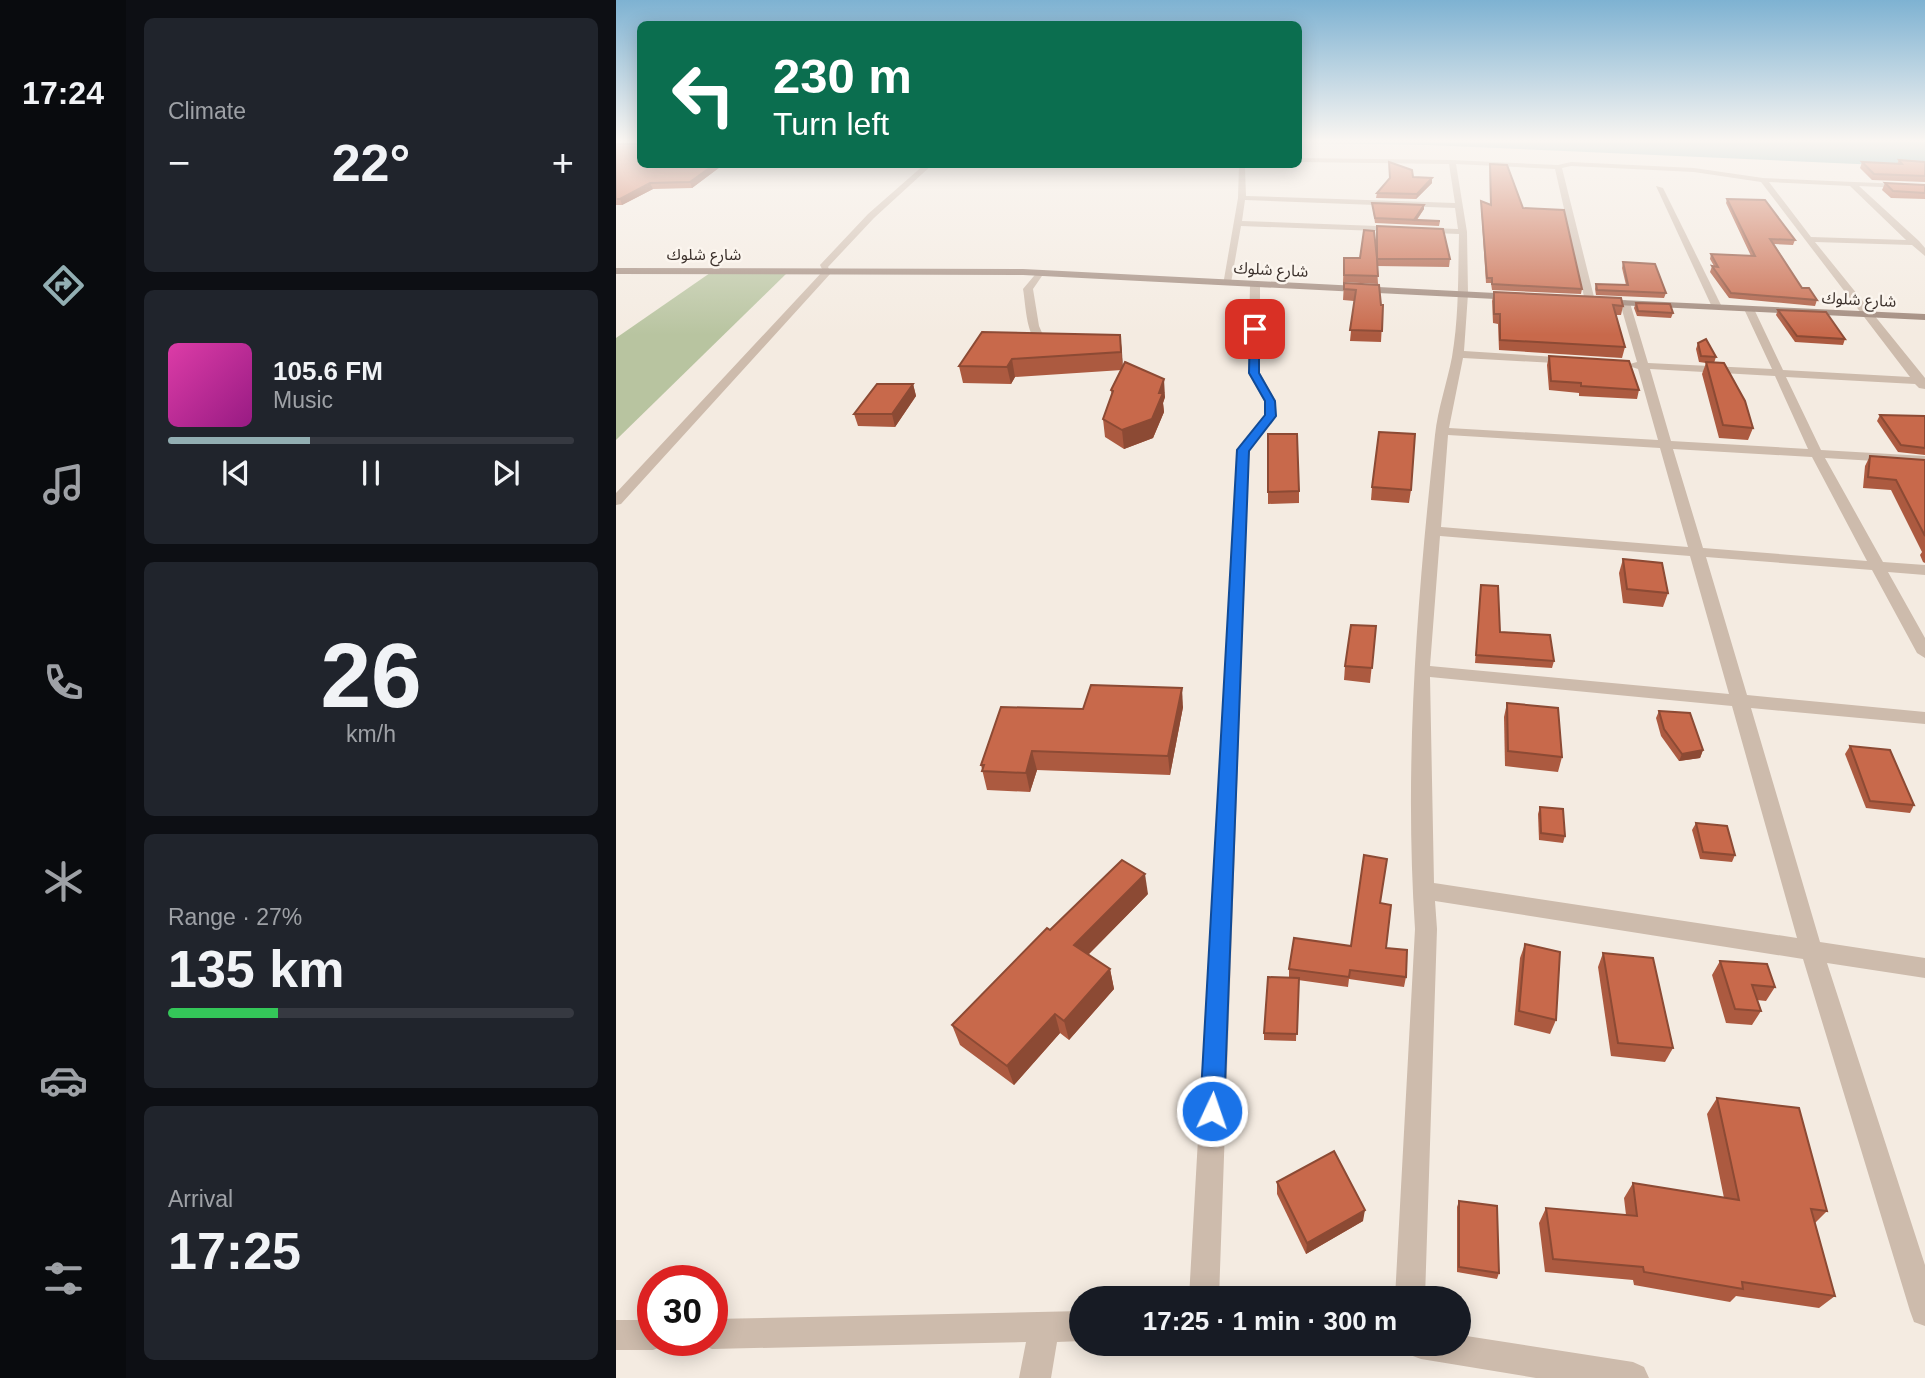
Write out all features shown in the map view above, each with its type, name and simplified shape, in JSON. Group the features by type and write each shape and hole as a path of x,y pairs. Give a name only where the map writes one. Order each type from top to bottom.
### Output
{"street":[{"path":"616,501 828,271 823,267 882,206"},
{"path":"1226,283 1241,206"},
{"path":"1411,1286 1426,929 1423,890 1421,671 1442,431 1458,354 1464,294 1460,206"},
{"path":"1567,206 1590,301"},
{"path":"1668,206 1717,307"},
{"path":"1784,206 1923,383"},
{"path":"1876,206 1925,253"},
{"path":"1238,223 1462,232"},
{"path":"1809,239 1916,243"},
{"name":"شارع شلوك","path":"616,271 1039,273 1527,298"},
{"path":"1039,273 1028,289 1034,326 1042,344"},
{"path":"1205,1286 1227,749 1243,450 1270,416 1270,401 1254,373 1255,285"},
{"name":"شارع شلوك","path":"1578,300 1925,317"},
{"path":"1625,303 1812,952 1925,1311"},
{"path":"1749,309 1816,453 1925,653"},
{"path":"1458,354 1590,362"},
{"path":"1616,364 1780,372 1923,383"},
{"path":"1442,431 1925,460"},
{"path":"1433,531 1925,570"},
{"path":"1421,671 1925,718"},
{"path":"1423,890 1925,968"},
{"path":"728,1334 1069,1326"},
{"path":"1035,1378 1044,1327"},
{"path":"616,1335 637,1335"},
{"path":"1471,1352 1633,1378"}],"green space":[{"path":"710,273 787,273 616,440 616,338"}],"building":[{"path":"1373,206 1423,206 1414,220 1375,218"},
{"path":"1481,206 1564,210 1582,289 1492,284 1492,278 1487,278"},
{"path":"1731,206 1770,206 1795,240 1770,239 1802,288 1809,288 1817,300 1731,293 1712,266 1718,267 1711,254 1755,256"},
{"path":"1377,226 1443,229 1450,259 1377,259 1378,276 1344,275 1344,258 1360,258 1364,230 1374,231 1377,258"},
{"path":"1623,262 1655,264 1666,293 1597,290 1596,284 1628,285"},
{"path":"1344,283 1379,285 1383,305 1382,331 1350,330 1356,290 1344,289"},
{"path":"1494,292 1621,298 1623,306 1613,305 1625,347 1500,340 1500,314 1494,314"},
{"path":"1636,303 1670,304 1673,313 1638,311"},
{"path":"1778,310 1826,312 1845,339 1797,336"},
{"path":"982,332 1120,335 1121,352 1012,359 1007,367 959,366"},
{"path":"1706,339 1716,357 1701,356 1698,343"},
{"path":"1549,356 1629,361 1639,390 1551,381"},
{"path":"1125,362 1164,379 1159,393 1163,393 1152,419 1122,430 1103,419 1113,391 1111,390"},
{"path":"1706,362 1724,363 1745,401 1753,428 1723,425"},
{"path":"877,384 913,384 892,414 854,414"},
{"path":"1880,415 1925,416 1925,448 1901,445"},
{"path":"1379,432 1415,434 1411,490 1372,487"},
{"path":"1268,434 1297,434 1299,491 1268,492"},
{"path":"1870,456 1925,460 1925,536 1896,480 1868,477"},
{"path":"1623,559 1662,563 1668,593 1627,589"},
{"path":"1481,585 1498,586 1500,632 1550,635 1554,661 1476,655"},
{"path":"1351,625 1376,626 1372,668 1345,666"},
{"path":"1091,685 1182,688 1168,756 1032,751 1026,773 982,771 984,765 981,765 1001,707 1083,709"},
{"path":"1507,703 1558,708 1562,757 1508,751"},
{"path":"1659,711 1690,713 1703,750 1682,754 1664,729"},
{"path":"1850,746 1890,750 1914,805 1870,801"},
{"path":"1540,807 1563,809 1565,836 1541,833"},
{"path":"1696,823 1727,826 1735,855 1703,852"},
{"path":"1364,855 1387,859 1380,903 1391,905 1386,948 1407,950 1406,977 1350,970 1349,977 1289,969 1294,938 1351,946"},
{"path":"1122,860 1145,874 1074,945 1110,969 1064,1021 1055,1014 1007,1066 952,1025 1047,928 1050,930"},
{"path":"1525,944 1560,952 1556,1020 1519,1011"},
{"path":"1603,953 1653,958 1673,1048 1618,1043"},
{"path":"1720,961 1767,964 1775,987 1752,985 1761,1011 1735,1009"},
{"path":"1268,977 1299,978 1297,1034 1264,1033"},
{"path":"1717,1098 1799,1108 1827,1211 1811,1209 1835,1296 1742,1282 1743,1289 1644,1272 1643,1267 1553,1259 1546,1208 1637,1216 1633,1183 1739,1200"},
{"path":"1334,1151 1365,1210 1307,1243 1277,1182"},
{"path":"1459,1201 1497,1206 1499,1273 1459,1267"}],"route":[{"path":"1212,1111 1243,450 1270,416 1270,401 1254,373 1255,329"}]}
